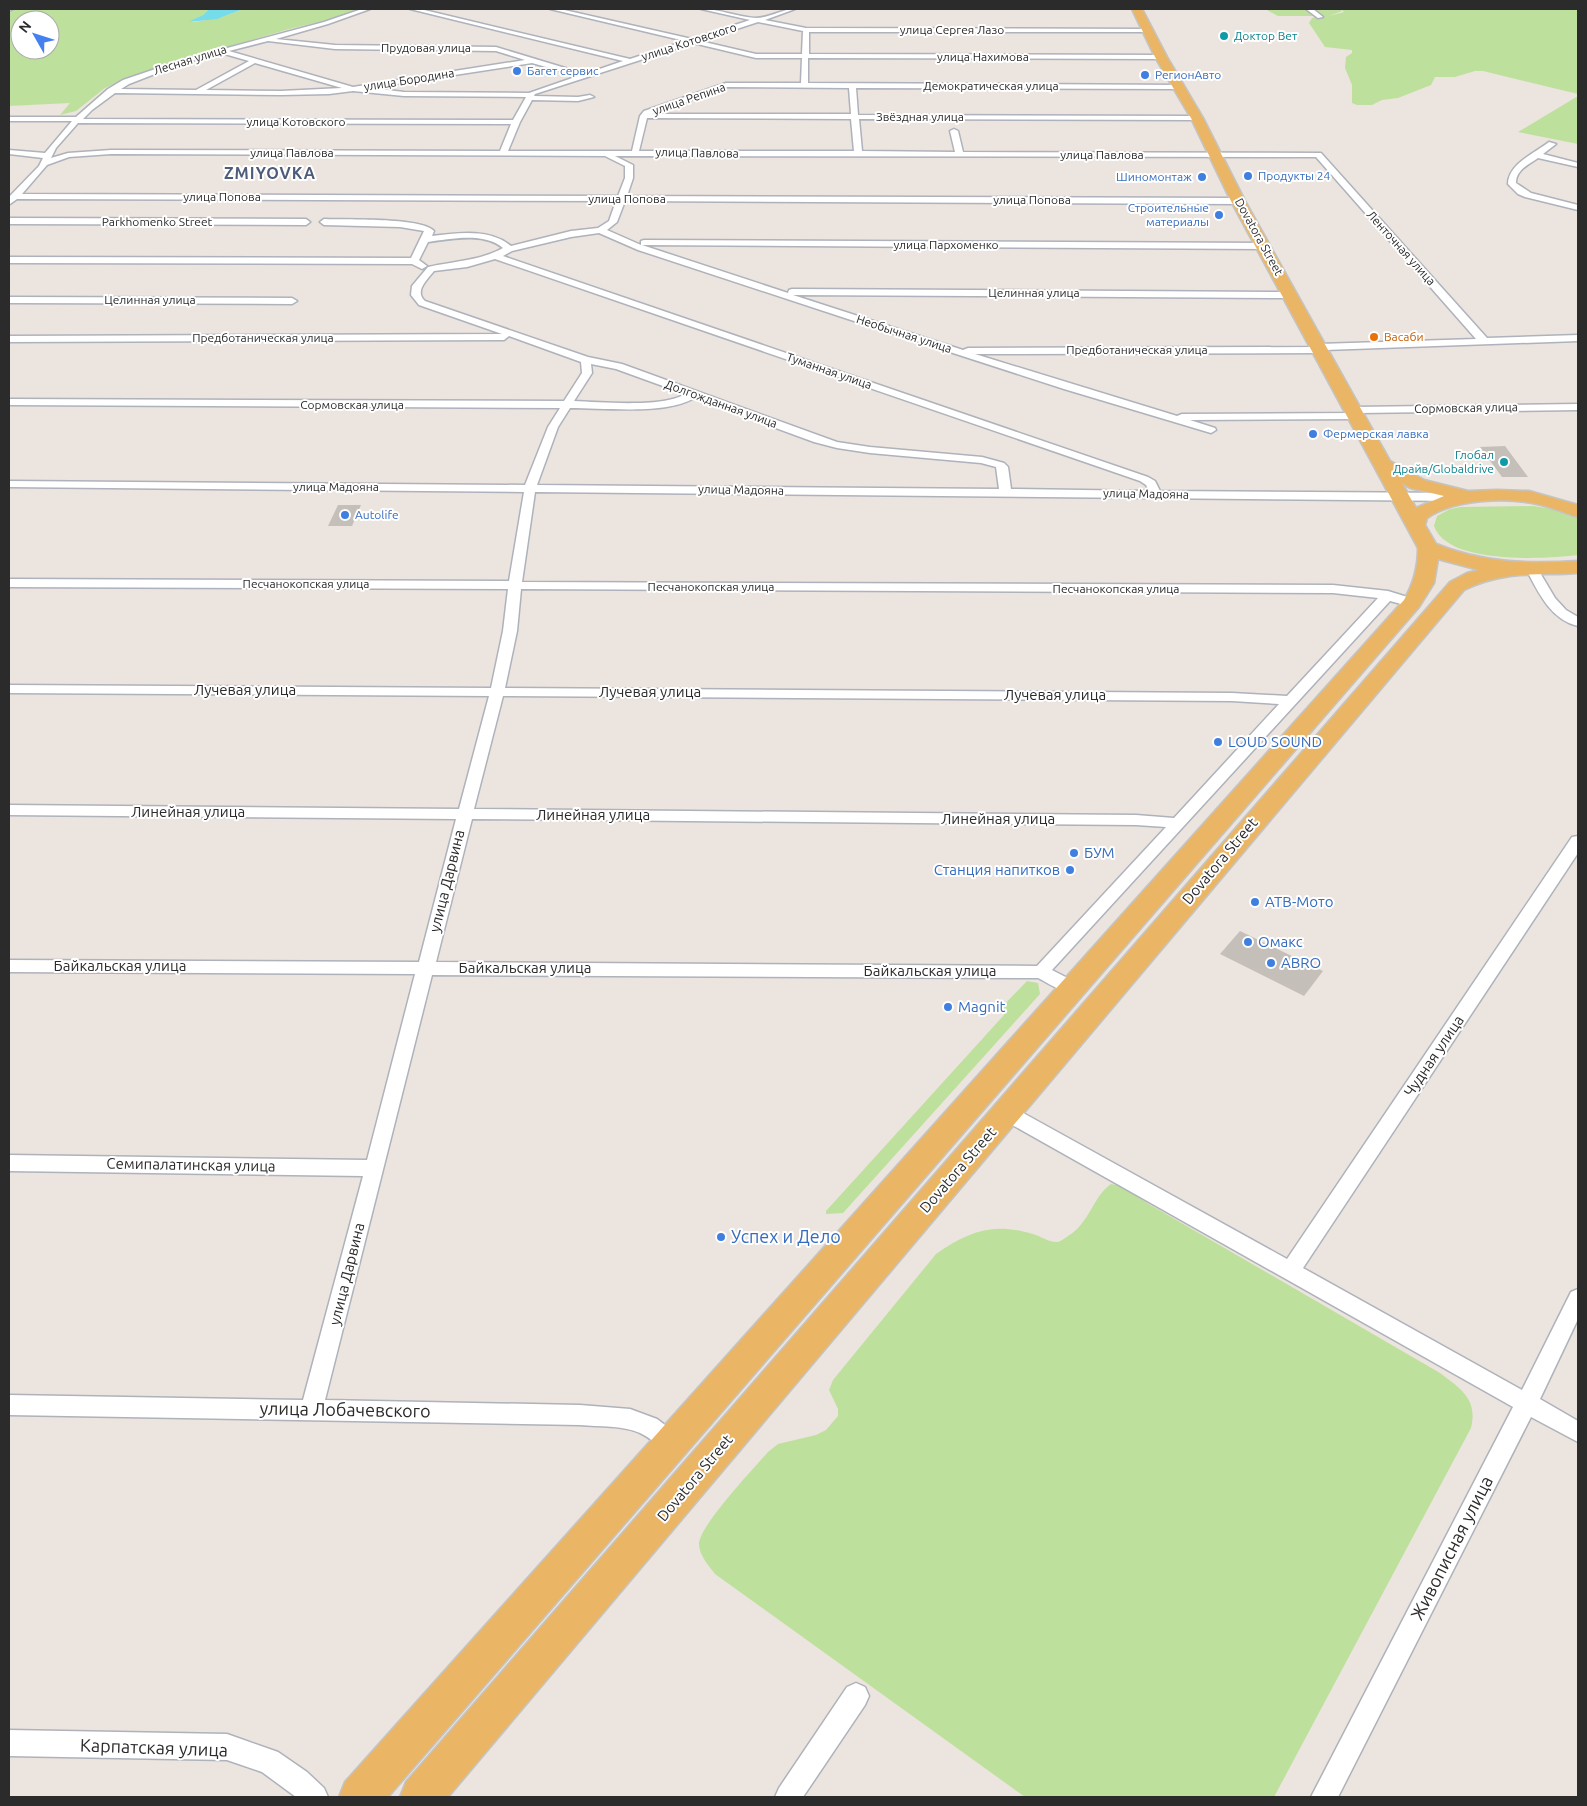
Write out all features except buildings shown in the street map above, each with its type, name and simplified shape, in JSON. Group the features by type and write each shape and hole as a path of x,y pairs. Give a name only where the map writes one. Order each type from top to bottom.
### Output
{"main road":[{"name":"Dovatora Street","path":"360,1797 1073,988 1400,599 1422,588 1429,569 1421,537 1356,413 1238,201 1197,118 1161,57 1137,9"},
{"path":"1383,465 1418,484 1443,492 1474,497"},
{"path":"1578,492 1474,497 1432,505 1418,515 1421,537 1459,560 1521,569 1578,568"},
{"path":"1524,496 1578,511"},
{"name":"Dovatora Street","path":"421,1797 1457,586 1474,577 1521,569"}],"street":[{"name":"Лесная улица","path":"12,199 46,160 53,146 89,108 111,91 139,76 219,51 326,23 367,9"},
{"name":"Прудовая улица","path":"413,9 631,62"},
{"name":"улица Нахимова","path":"553,9 756,56 1161,57"},
{"name":"улица Сергея Лазо","path":"704,9 806,30 1148,30"},
{"name":"улица Котовского","path":"529,97 586,76 792,9"},
{"path":"1309,9 1320,17"},
{"path":"804,86 806,30"},
{"name":"Прудовая улица","path":"262,39 335,47 487,48 513,53 586,76"},
{"name":"улица Бородина","path":"219,51 353,88 535,61"},
{"path":"195,93 256,60"},
{"name":"улица Репина","path":"635,153 644,116 655,110 719,86 804,86"},
{"name":"Демократическая улица","path":"804,86 1179,87"},
{"path":"852,86 858,154"},
{"name":"улица Котовского","path":"111,91 195,93 329,92 353,88 404,94 578,100 590,97"},
{"path":"503,154 529,97"},
{"name":"Звёздная улица","path":"644,116 1197,118"},
{"name":"улица Котовского","path":"9,120 516,122"},
{"path":"954,131 960,155"},
{"path":"1552,144 1516,170 1512,180 1516,189 1528,195 1578,208"},
{"path":"9,152 46,160"},
{"name":"улица Павлова","path":"46,160 77,154 111,152 1318,156"},
{"path":"596,153 610,156 629,165"},
{"path":"9,260 414,261 431,269 467,264 495,256 509,249 572,234 600,230 613,222 623,199 629,178 629,165 636,158 649,153"},
{"path":"1536,155 1578,165"},
{"name":"Ленточная улица","path":"1318,156 1484,341"},
{"name":"улица Попова","path":"12,199 1238,201"},
{"name":"Parkhomenko Street","path":"9,222 306,222"},
{"path":"324,222 400,224 424,228 427,235 414,261"},
{"name":"Необычная улица","path":"600,230 629,243 953,351 1211,430"},
{"path":"427,235 490,238 504,243 509,249"},
{"name":"улица Пархоменко","path":"629,243 1264,246"},
{"name":"Туманная улица","path":"495,256 1144,479 1151,483 1156,494"},
{"name":"Долгожданная улица","path":"431,269 414,293 416,299 422,303 586,360 618,366 818,440 870,450 992,462 1002,467 1005,492"},
{"name":"Целинная улица","path":"777,292 1290,294"},
{"name":"Целинная улица","path":"9,300 292,301"},
{"name":"Предботаническая улица","path":"9,339 517,337"},
{"name":"Предботаническая улица","path":"953,351 1319,348 1578,338"},
{"name":"улица Дарвина","path":"312,1409 497,691 510,631 515,584 530,488 553,427 587,374 586,360"},
{"name":"Сормовская улица","path":"9,402 566,406 670,404 680,402 693,394"},
{"name":"Сормовская улица","path":"1164,417 1578,407"},
{"name":"улица Мадояна","path":"9,484 1474,497"},
{"path":"1521,569 1555,608 1578,622"},
{"name":"Песчанокопская улица","path":"9,583 515,584 567,586 1333,590 1362,591 1400,599"},
{"name":"Dovatora Street","path":"1041,972 1292,701 1400,599"},
{"name":"Лучевая улица","path":"9,689 1232,697 1292,701"},
{"name":"Линейная улица","path":"9,810 1126,820 1178,823"},
{"name":"Чудная улица","path":"1290,1271 1578,841"},
{"name":"Байкальская улица","path":"9,966 1041,972"},
{"path":"1041,972 1073,988"},
{"path":"1007,1112 1578,1432"},
{"name":"Семипалатинская улица","path":"9,1163 374,1168"},
{"name":"Живописная улица","path":"1324,1797 1527,1403 1578,1298"},
{"name":"улица Лобачевского","path":"9,1405 580,1415 630,1419 649,1426 673,1444"},
{"path":"788,1797 856,1696"},
{"name":"Карпатская улица","path":"9,1743 227,1747 269,1761 298,1781 315,1797"}],"green space":[{"path":"9,9 209,9 203,15 189,22 194,22 222,17 243,9 360,9 143,72 105,88 76,111 60,115 70,103 9,106"},
{"path":"1265,9 1340,9 1342,11 1329,16 1344,12 1341,9 1578,9 1578,94 1483,71 1475,71 1455,77 1435,77 1431,85 1398,98 1382,100 1372,105 1357,105 1352,103 1352,85 1345,68 1346,57 1352,53 1352,50 1325,47 1309,23 1312,18 1318,16 1278,16"},
{"path":"1578,96 1578,144 1518,132"},
{"path":"1534,506 1557,510 1578,518 1578,555 1522,558 1499,557 1477,553 1457,548 1443,539 1434,526 1437,516 1450,509 1461,507"},
{"path":"1027,981 1038,983 1040,994 843,1213 826,1214 826,1211 1004,1015 1001,1008"},
{"path":"1111,1184 1121,1186 1147,1203 1440,1373 1461,1390 1470,1402 1472,1409 1471,1428 1274,1797 1025,1797 715,1574 699,1548 701,1536 717,1511 768,1452 778,1444 816,1435 826,1430 838,1416 838,1409 829,1390 833,1380 936,1254 959,1239 993,1229 1019,1230 1059,1242 1075,1231 1087,1217 1100,1195"}],"water":[{"path":"209,9 243,9 217,19 188,22 203,15"}],"place":[{"name":"Доктор Вет","path":"1224,36"},
{"name":"Багет сервис","path":"517,71"},
{"name":"РегионАвто","path":"1145,75"},
{"name":"Продукты 24","path":"1248,176"},
{"name":"Шиномонтаж","path":"1202,177"},
{"name":"Строительные материалы","path":"1219,215"},
{"name":"Васаби","path":"1374,337"},
{"name":"Фермерская лавка","path":"1313,434"},
{"name":"Глобал Драйв/Globaldrive","path":"1504,462"},
{"name":"Autolife","path":"345,515"},
{"name":"LOUD SOUND","path":"1218,742"},
{"name":"БУМ","path":"1074,853"},
{"name":"Станция напитков","path":"1070,870"},
{"name":"АТВ-Мото","path":"1255,902"},
{"name":"Омакс","path":"1248,942"},
{"name":"ABRO","path":"1271,963"},
{"name":"Magnit","path":"948,1007"},
{"name":"Успех и Дело","path":"721,1237"}],"district":[{"name":"ZMIYOVKA","path":"270,173"}]}
